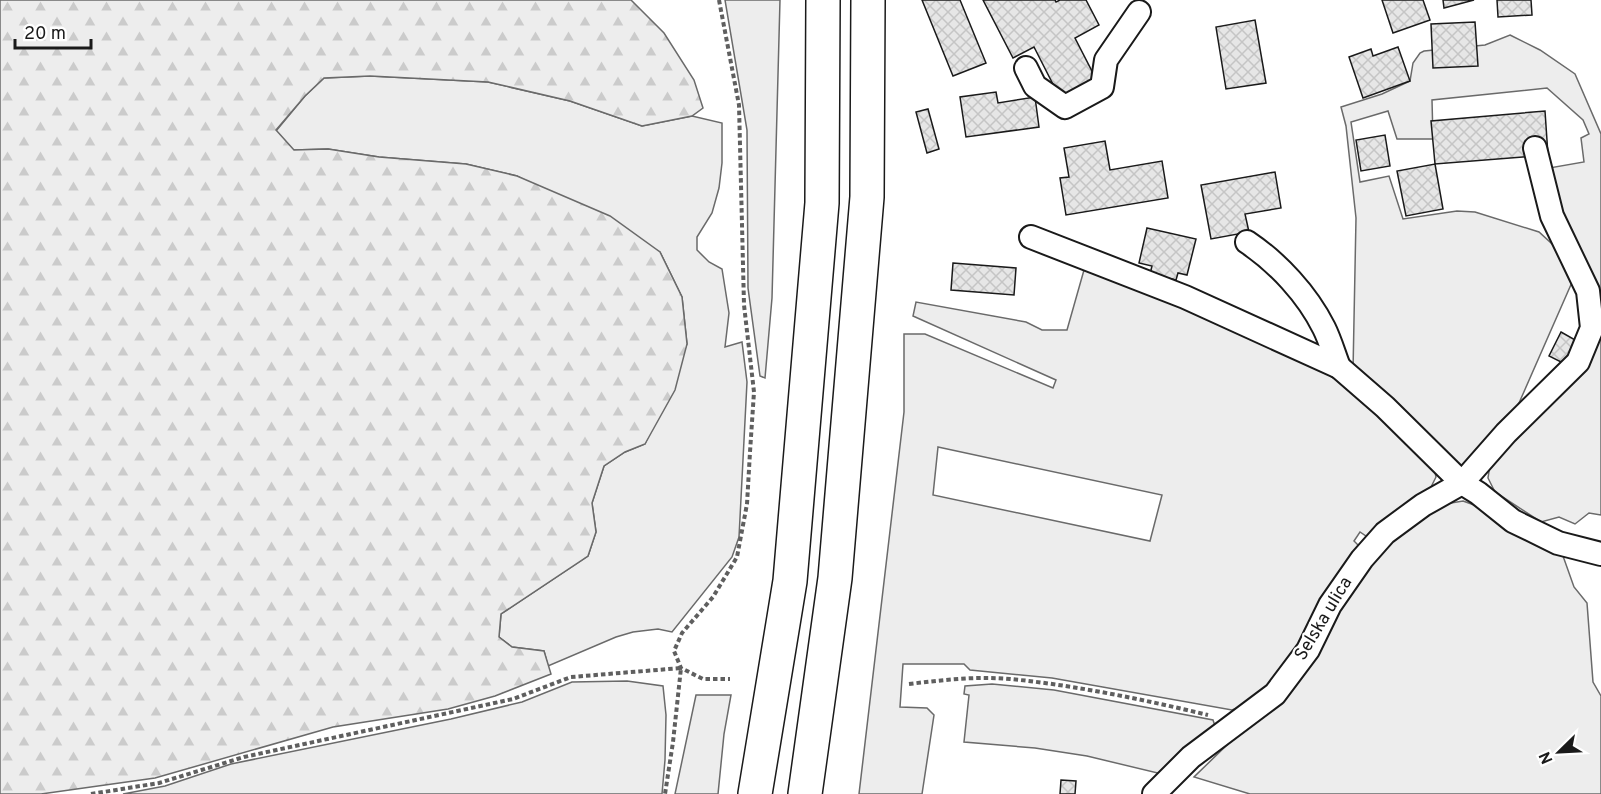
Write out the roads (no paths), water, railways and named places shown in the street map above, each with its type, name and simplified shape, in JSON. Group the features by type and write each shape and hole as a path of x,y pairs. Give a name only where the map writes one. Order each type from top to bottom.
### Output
{"highway":[{"path":"754,794 791,570 822,203 823,0"},
{"path":"805,794 835,578 867,197 868,0"}],"street":[{"path":"1026,68 1035,86 1065,107 1102,87 1106,60 1140,4"},
{"name":"Selska ulica","path":"1154,794 1191,757 1275,694 1308,650 1330,605 1362,559 1385,533 1423,505 1462,483 1506,433 1578,362 1592,328 1588,291 1552,216 1535,148"},
{"path":"1031,237 1185,297 1339,367 1385,407 1462,483 1513,521 1558,543 1601,554"},
{"path":"1247,242 1263,253 1296,287 1324,328 1339,367"}]}
